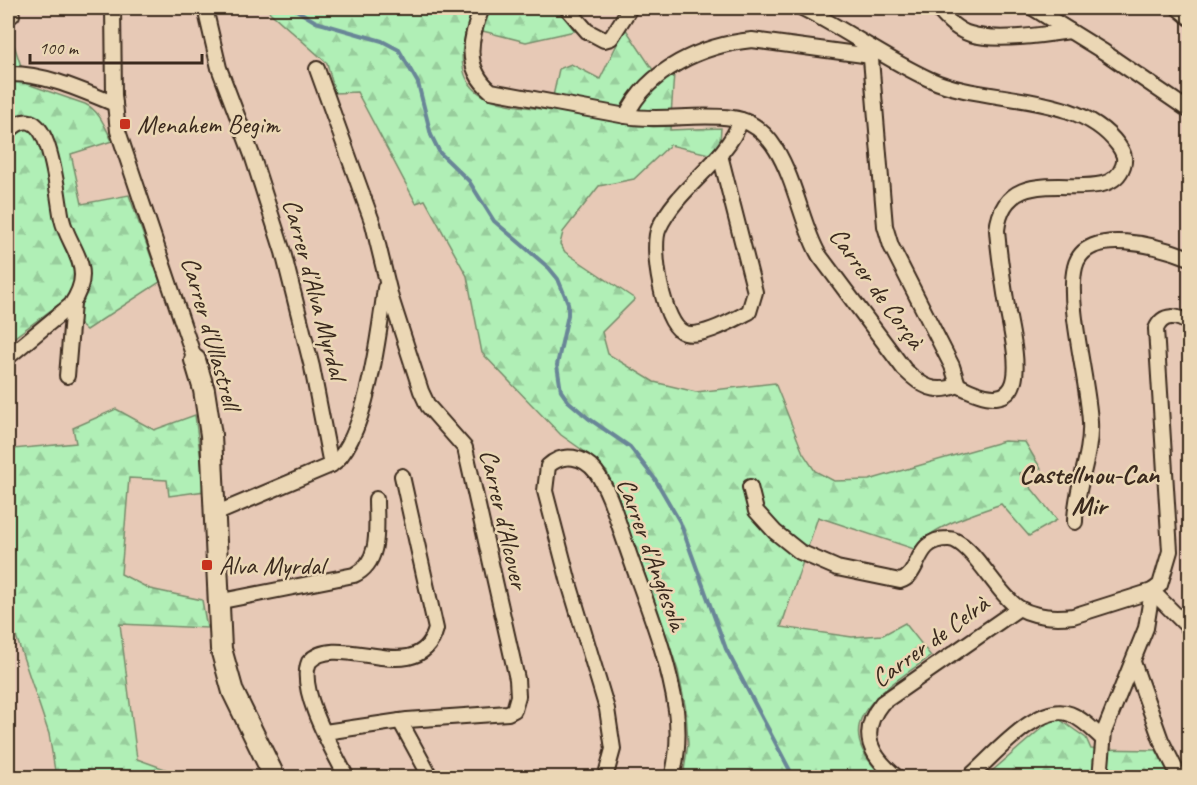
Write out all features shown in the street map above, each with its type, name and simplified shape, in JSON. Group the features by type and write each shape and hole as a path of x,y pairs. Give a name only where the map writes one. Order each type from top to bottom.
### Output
{"street":[{"name":"Carrer d'Ullastrell","path":"113,8 115,104 118,131 204,390 211,435 220,649 233,692 275,777"},
{"name":"Carrer d'Alva Myrdal","path":"205,8 219,68 252,155 286,261 312,367 331,465"},
{"path":"482,8 472,36 471,57 475,75 491,91 626,116 645,86 668,68 695,55 737,41 753,40 871,51"},
{"path":"567,8 587,32 604,40 611,38 630,8"},
{"path":"802,8 871,51 928,79 944,85 1053,107 1076,114 1115,140 1125,158 1119,174 1105,182 1027,189 1005,201 1000,210 997,230 1017,356 1014,382 1009,391 991,398 982,397 958,385 952,366 891,246 885,226 871,51"},
{"path":"937,8 947,20 969,34 998,37 1070,31"},
{"path":"1032,8 1190,111"},
{"path":"1178,8 1190,18"},
{"name":"Carrer d'Alcover","path":"316,69 373,224 402,333 428,406 465,447 511,652 518,696 514,710 508,713 400,721 325,732"},
{"path":"8,74 24,74 61,84 115,104"},
{"name":"Carrer de Corçà","path":"626,116 649,120 717,117 741,120 763,133 780,156 815,248 904,369 921,385 931,389 948,389 958,385"},
{"path":"720,155 755,292 749,312 707,330 686,334 679,331 674,324 668,308 654,251 655,238 664,219 677,201 736,136 741,120"},
{"path":"8,132 17,124 29,124 41,130 50,151 62,221 82,273 77,296 73,303 53,322 8,357"},
{"path":"1076,522 1090,430 1076,315 1074,269 1077,260 1088,248 1112,242 1147,244 1190,258"},
{"path":"215,514 339,460 349,445 374,366 386,277"},
{"path":"67,376 73,303"},
{"path":"750,487 756,512 775,532 800,552 837,568 900,581 910,574 920,552 927,545 947,538 955,540 971,553 997,587 1019,608 1046,616 1073,616 1152,591 1160,585 1170,551 1156,329 1162,318 1167,316 1180,318 1190,324"},
{"name":"Carrer d'Anglesola","path":"605,777 613,749 607,709 569,583 545,491 548,466 566,457 584,461 596,472 615,514 656,632 676,710 678,744 672,777"},
{"path":"347,777 325,732 306,682 306,668 312,658 336,653 413,656 426,650 434,636 436,619 402,476"},
{"path":"217,602 354,575 363,570 374,550 376,499"},
{"path":"1152,591 1190,629"},
{"path":"1100,777 1103,739 1111,712 1146,628 1152,591"},
{"name":"Carrer de Celrà","path":"898,777 885,766 872,749 869,728 876,711 890,697 1019,608"},
{"path":"1132,662 1161,740 1180,777"},
{"path":"968,777 1032,722 1047,713 1071,714 1103,739"},
{"path":"400,721 431,777"}],"green space":[{"path":"265,8 557,8 575,31 526,42 467,27 462,51 463,70 470,84 480,94 511,105 550,110 559,69 571,64 600,79 625,28 661,82 674,73 670,130 721,128 720,142 709,154 670,145 634,179 599,186 563,232 560,244 565,252 635,299 602,332 608,354 654,382 696,392 775,383 803,453 815,471 834,481 869,480 1004,441 1025,442 1041,469 1019,473 1057,520 1029,536 1001,504 943,527 932,533 914,549 818,517 781,627 852,637 883,635 905,623 931,656 880,694 867,708 860,723 859,739 866,757 884,777 683,777 688,744 686,710 678,671 607,472 588,454 561,435 482,353 467,276 425,200 416,203 357,92 335,93 327,63"},
{"path":"8,27 27,84 85,104 102,120 112,141 71,154 82,204 129,195 160,282 86,330 58,305 8,342"},
{"path":"116,409 154,430 195,415 205,491 169,496 167,480 129,478 121,574 150,589 202,600 207,628 120,624 137,759 173,772 177,777 56,777 49,734 13,627 8,624 8,442 13,449 76,443 73,428"},
{"path":"1059,719 1086,738 1091,749 1156,750 1171,777 984,778 1051,720"}],"waterway":[{"path":"293,8 316,22 382,41 399,50 418,83 431,135 440,153 469,181 494,221 549,268 558,279 568,303 568,315 557,365 561,391 568,401 588,418 630,447 655,479 680,522 726,649 794,778"}],"place":[{"name":"Menahem Begim","path":"125,124"},
{"name":"Alva Myrdal","path":"207,565"}],"district":[{"name":"Castellnou-Can Mir","path":"1089,490"}]}
